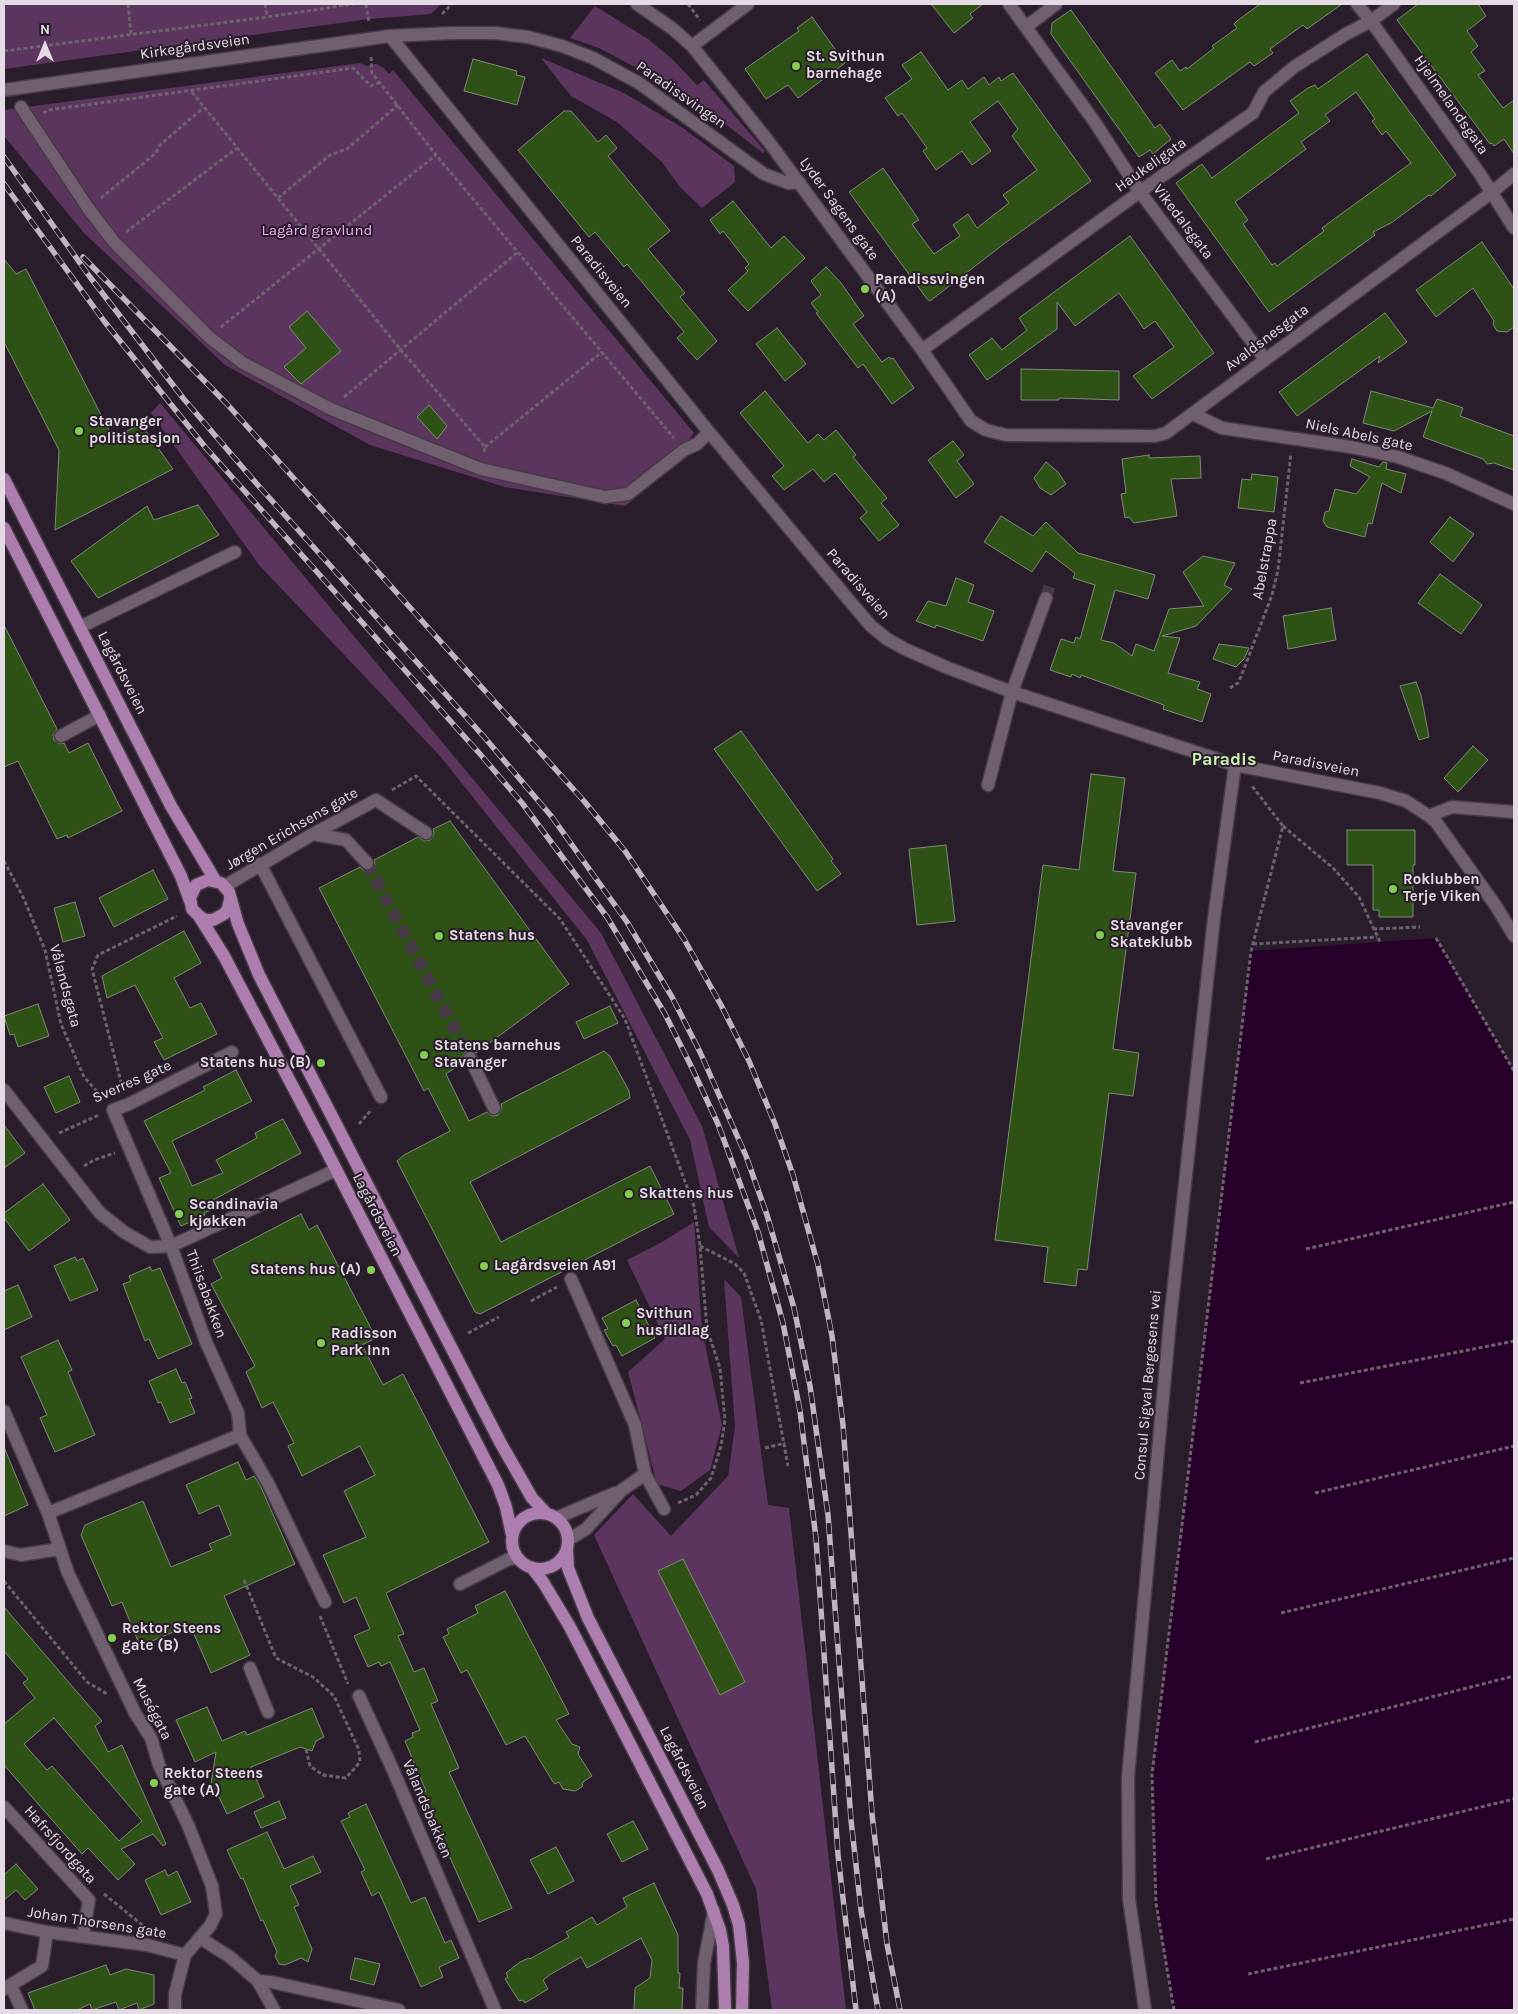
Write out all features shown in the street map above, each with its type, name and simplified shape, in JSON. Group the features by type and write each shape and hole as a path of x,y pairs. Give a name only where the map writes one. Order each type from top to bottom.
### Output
{"main road":[{"name":"Lagårdsveien","path":"4,479 171,806 220,883"},
{"path":"4,528 181,876 190,903 192,909 205,920 213,920 220,918 228,909 230,899 220,883 208,880 196,885 192,891 190,903"},
{"name":"Lagårdsveien","path":"230,899 250,955 264,984 500,1442 532,1498 552,1516"},
{"name":"Lagårdsveien","path":"199,916 224,956 498,1485 506,1507 512,1535"},
{"path":"535,1514 552,1516 563,1525 567,1544 562,1558 555,1565 546,1568 533,1568 524,1565 517,1558 512,1546 512,1535 516,1526 526,1517 535,1514"},
{"name":"Lagårdsveien","path":"567,1544 568,1568 588,1618 718,1870 733,1905 739,1925 743,1963 742,2010"},
{"path":"533,1568 570,1627 700,1877 714,1911 723,1946 725,2010"}],"street":[{"name":"Lyder Sagens gate","path":"637,4 674,29 692,46 770,142 922,350 971,421 986,430 1006,435"},
{"path":"692,46 748,4"},
{"name":"Vikedalsgata","path":"1009,4 1094,121 1140,192 1265,360"},
{"path":"1026,27 1056,4"},
{"name":"Hjelmelandsgata","path":"1357,4 1474,166 1514,228"},
{"name":"Haukeligata","path":"922,350 1140,192 1253,113 1264,92 1294,67 1346,34 1371,21 1394,4"},
{"name":"Paradissvingen","path":"390,36 452,32 494,33 562,46 593,58 639,83 764,174 788,182 800,182"},
{"name":"Kirkegårdsveien","path":"4,90 390,36"},
{"name":"Paradisveien","path":"390,36 710,432 871,626 905,649 1012,692 1235,765 1380,793 1406,801 1429,816 1448,838 1496,906 1514,936"},
{"path":"21,107 88,208 114,242 209,337 243,363 331,409 481,469 605,497 628,494 684,450 697,444 710,432"},
{"name":"Avaldsnesgata","path":"1006,435 1155,436 1166,433 1491,193 1514,174"},
{"name":"Niels Abels gate","path":"1193,414 1222,428 1351,447 1398,458 1445,473 1514,504"},
{"path":"80,627 235,552"},
{"path":"988,785 1012,692 1046,598"},
{"path":"61,736 100,715"},
{"name":"Consul Sigval Bergesens vei","path":"1145,2010 1129,1899 1128,1777 1172,1311 1214,918 1235,765"},
{"name":"Jørgen Erichsens gate","path":"220,883 260,864 376,800 426,832"},
{"path":"1429,816 1452,807 1514,812"},
{"path":"313,834 346,840 367,863"},
{"path":"260,864 381,1097"},
{"name":"Sverres gate","path":"113,1110 127,1105 232,1052"},
{"path":"470,1058 494,1108"},
{"path":"4,1090 100,1213 124,1232 150,1247 171,1246 336,1170"},
{"name":"Thiisabakken","path":"113,1110 171,1246 206,1342 238,1413 240,1435 269,1485 325,1602"},
{"path":"571,1279 635,1425 645,1474 664,1510"},
{"name":"Muségata","path":"4,1411 48,1513 68,1573 135,1712 151,1738 159,1765 188,1825 212,1886 216,1914 210,1926 185,1955"},
{"path":"48,1513 240,1435"},
{"path":"567,1544 586,1529 622,1490 645,1474"},
{"path":"552,1516 622,1490"},
{"path":"4,1551 21,1556 59,1549"},
{"path":"460,1584 509,1559 517,1558"},
{"path":"250,1668 268,1712"},
{"name":"Vålandsbakken","path":"359,1696 393,1770 495,2010"},
{"name":"Hafrsfjordgata","path":"4,1807 89,1900 83,1936"},
{"path":"702,2010 704,1963 714,1911"},
{"name":"Johan Thorsens gate","path":"4,1923 47,1932 147,1945 185,1955"},
{"path":"22,2010 8,1987 42,1966 47,1932"},
{"path":"200,1938 230,1957 258,1981 274,2010"},
{"path":"175,2010 175,1994 185,1955"},
{"path":"258,1981 271,1982 399,2010"}],"path":[{"path":"128,4 131,34"},
{"path":"265,4 267,17"},
{"path":"4,51 353,4"},
{"path":"442,14 452,4"},
{"path":"688,4 702,22"},
{"path":"371,57 372,73 436,155 684,450"},
{"path":"28,119 49,110 192,92 354,68 371,86 380,82"},
{"path":"192,92 203,108 400,349 485,447"},
{"path":"278,198 330,155 347,149 398,105"},
{"path":"88,208 156,153 160,145 203,108"},
{"path":"114,242 237,148"},
{"path":"209,337 436,155"},
{"path":"331,409 400,349 518,252"},
{"path":"481,469 485,447 602,352"},
{"name":"Abelstrappa","path":"1230,688 1238,682 1242,674 1272,595 1278,570 1291,455"},
{"path":"1235,765 1283,826 1334,868 1359,897 1380,942"},
{"path":"376,800 416,776 560,918 625,1019 694,1206 700,1246 707,1329 720,1368 725,1420 721,1446 711,1478 696,1495 664,1510"},
{"path":"1174,2010 1156,1903 1152,1775 1253,944 1283,826"},
{"name":"Vålandsgata","path":"4,862 24,899 45,950 61,1024 84,1077 113,1110"},
{"path":"127,1105 92,969 98,955 177,916"},
{"path":"1373,929 1420,927"},
{"path":"1253,944 1377,937"},
{"path":"1436,938 1514,1070"},
{"name":"Sverres gate","path":"46,1142 83,1121 113,1110"},
{"path":"1306,1249 1514,1202"},
{"path":"700,1246 735,1264 744,1274 761,1320 788,1466"},
{"path":"468,1333 499,1317"},
{"path":"1300,1383 1514,1341"},
{"path":"764,1448 785,1443"},
{"path":"1315,1493 1514,1446"},
{"path":"1281,1613 1514,1558"},
{"path":"244,1580 276,1658 313,1677 334,1696 360,1750 360,1762 346,1778 323,1775 310,1766 306,1749"},
{"path":"4,1581 87,1682 114,1699"},
{"path":"323,1625 350,1689 359,1696"},
{"path":"1255,1742 1514,1676"},
{"path":"1266,1859 1514,1799"},
{"path":"89,1900 104,1894 150,1932"},
{"path":"1248,1974 1514,1919"}],"green space":[{"path":"4,4 441,4 431,14 369,19 4,69"},
{"path":"595,6 648,39 672,59 697,85 704,80 765,151 763,153 684,95 599,48 570,38"},
{"path":"541,58 624,93 683,128 734,166 735,182 702,208 680,187 662,162 617,122 571,96"},
{"name":"Lagård gravlund","path":"360,63 367,66 376,64 384,68 389,74 393,70 694,433 687,442 692,453 625,506 505,487 370,445 225,365 84,233 4,136 4,110"},
{"path":"160,403 601,933 702,1126 739,1258 709,1227 690,1140 587,940 440,756 259,565 151,413"},
{"path":"694,1222 702,1330 722,1425 710,1470 681,1491 657,1484 628,1372 665,1339 627,1260 662,1242"},
{"path":"724,1279 741,1297 768,1505 789,1508 846,2010 772,2010 756,1889 594,1535 633,1494 671,1536 728,1476 735,1427"}],"shaded area":[{"path":"1436,938 1514,1071 1514,2010 1174,2010 1156,1903 1152,1775 1251,951"}],"building":[{"path":"931,4 983,4 970,14 973,18 954,33"},
{"path":"1260,4 1342,4 1307,29 1303,25 1270,49 1273,53 1254,66 1250,62 1183,110 1155,73 1172,60 1180,71 1186,67 1187,69 1214,48 1212,46 1237,28 1234,24 1238,20"},
{"path":"1418,4 1478,4 1486,16 1467,31 1478,46 1471,52 1485,71 1478,75 1503,108 1514,100 1514,154 1504,139 1494,146 1492,143 1490,144 1397,20"},
{"path":"1071,10 1155,128 1160,124 1171,139 1153,154 1150,150 1139,157 1051,34 1052,23"},
{"path":"812,17 845,63 798,98 788,85 766,99 745,69 799,31 797,28"},
{"path":"921,52 948,90 962,80 968,89 984,77 989,85 999,77 1001,81 1013,73 1091,181 1005,243 930,301 849,192 883,168 919,220 912,224 934,254 960,236 953,225 968,214 977,228 1009,203 1003,195 1037,170 1012,136 1018,129 998,101 970,122 991,151 972,165 962,151 936,170 923,151 927,148 902,113 898,116 885,98 912,79 902,65"},
{"path":"1367,54 1456,175 1431,196 1429,195 1391,223 1373,232 1375,235 1269,312 1176,183 1202,164 1212,178 1299,113 1290,101 1315,85 1318,89","holes":["1356,92 1375,119 1372,121 1382,135 1386,131 1411,163 1322,228 1324,231 1277,266 1275,263 1272,265 1243,224 1248,220 1235,202 1306,149 1301,142 1330,121 1325,115"]},
{"path":"473,59 517,71 516,75 525,77 517,105 464,91"},
{"path":"564,111 571,111 598,142 606,135 617,148 608,156 670,231 648,249 685,293 680,297 717,341 697,360 677,338 684,332 627,264 624,267 595,232 589,237 518,150"},
{"path":"733,201 771,248 784,236 805,258 748,311 728,290 748,271 745,268 749,264 723,231 720,234 710,220"},
{"path":"1130,236 1214,353 1152,399 1133,376 1174,347 1155,321 1144,329 1119,293 1075,326 1057,302 1057,329 987,380 969,355 992,338 1002,350 1027,330 1019,318"},
{"path":"1482,242 1514,289 1514,327 1507,332 1497,331 1493,324 1494,321 1473,288 1436,317 1416,290"},
{"name":"Stavanger politistasjon","path":"4,259 16,274 26,269 113,438 141,424 173,469 55,530 59,450 4,342"},
{"path":"826,267 841,283 864,316 853,324 882,362 889,357 893,358 914,388 892,404 863,364 858,368 816,313 818,312 811,303 821,295 811,281"},
{"path":"307,311 341,351 301,384 284,367 306,348 289,327"},
{"path":"1385,313 1407,342 1378,363 1380,356 1297,416 1279,392"},
{"path":"777,328 806,364 785,381 756,344"},
{"path":"1021,369 1119,371 1119,400 1059,398 1059,400 1021,400"},
{"path":"765,391 808,443 818,434 824,440 836,430 856,455 853,457 887,498 881,503 899,525 879,541 860,518 867,512 835,473 824,482 813,469 784,490 772,476 784,466 740,413"},
{"path":"1371,391 1433,408 1437,399 1463,408 1460,416 1514,436 1514,470 1494,463 1487,464 1483,459 1423,437 1432,411 1394,431 1363,423"},
{"path":"429,405 447,426 437,439 417,417"},
{"path":"953,441 964,455 957,461 974,484 956,498 928,460"},
{"path":"1149,455 1149,458 1200,456 1201,478 1171,479 1177,516 1134,523 1129,517 1125,518 1121,494 1126,493 1122,459"},
{"path":"1352,459 1379,467 1383,462 1387,463 1386,469 1406,474 1401,493 1382,483 1372,524 1368,523 1365,537 1327,527 1323,521 1325,512 1329,511 1335,489 1356,494 1370,477 1350,466"},
{"path":"1046,462 1058,472 1066,484 1051,495 1040,488 1034,478"},
{"path":"1252,474 1278,477 1274,512 1238,508 1242,479 1251,480"},
{"path":"198,505 219,535 98,598 71,561 147,506 154,520"},
{"path":"1001,516 1033,536 1046,522 1078,553 1155,575 1148,599 1115,590 1101,640 1114,643 1132,656 1136,644 1154,651 1169,609 1204,606 1183,572 1203,556 1235,563 1224,585 1232,589 1196,626 1162,636 1180,638 1168,673 1200,682 1197,689 1211,694 1202,722 1163,709 1164,705 1081,675 1080,678 1072,674 1071,677 1050,670 1061,639 1074,643 1076,637 1080,639 1095,585 1073,578 1075,573 1046,551 1032,572 984,542"},
{"path":"1450,517 1474,534 1453,562 1430,542"},
{"path":"1440,574 1482,605 1461,634 1418,603"},
{"path":"956,578 974,585 968,602 994,611 983,641 936,625 935,628 916,621 928,601 946,606"},
{"path":"1331,608 1336,640 1288,649 1283,616"},
{"path":"4,625 57,729 53,735 54,740 60,744 64,743 69,753 88,743 122,811 68,838 67,835 57,839 18,761 4,767"},
{"path":"1219,644 1249,648 1244,659 1236,667 1213,659"},
{"path":"1416,682 1421,695 1429,737 1419,740 1400,686"},
{"path":"741,731 833,859 831,861 841,874 817,891 714,749"},
{"path":"1473,746 1488,760 1458,792 1444,778"},
{"path":"1091,774 1125,778 1113,871 1136,873 1113,1049 1139,1053 1133,1096 1109,1093 1087,1270 1078,1269 1076,1286 1044,1282 1048,1247 995,1240 1043,865 1079,870"},
{"path":"450,821 569,984 476,1053 471,1050 466,1051 462,1057 463,1062 446,1074 469,1121 487,1112 493,1116 498,1115 502,1109 501,1104 604,1051 610,1056 629,1091 630,1098 470,1182 501,1242 650,1166 674,1214 480,1314 475,1312 397,1161 404,1155 450,1131 428,1088 424,1091 319,888 360,867 365,871 372,869 375,865 374,860 418,837 425,841 430,840 434,834 433,829"},
{"name":"Roklubben Terje Viken","path":"1347,830 1415,830 1413,917 1379,917 1379,910 1373,910 1373,865 1347,865"},
{"path":"946,845 955,921 917,925 909,849"},
{"path":"153,870 168,899 114,927 99,898"},
{"path":"75,902 85,936 63,942 54,908"},
{"path":"184,931 201,963 174,978 190,1008 201,1003 217,1034 164,1060 154,1042 163,1038 135,985 107,998 102,976"},
{"path":"38,1004 49,1036 18,1047 14,1034 10,1035 4,1016"},
{"path":"610,1006 618,1023 584,1039 576,1022"},
{"path":"236,1070 252,1101 172,1141 192,1186 223,1173 216,1160 257,1138 255,1133 283,1119 301,1153 213,1200 216,1208 181,1226 159,1178 171,1173 144,1121 205,1090 203,1087"},
{"path":"69,1076 80,1102 56,1113 44,1087"},
{"path":"4,1125 25,1153 4,1168"},
{"path":"43,1184 70,1220 29,1251 4,1218 4,1213"},
{"path":"301,1214 309,1230 317,1225 376,1338 362,1345 383,1385 403,1374 489,1542 386,1593 404,1634 398,1636 414,1672 424,1668 438,1701 431,1704 459,1768 449,1772 512,1908 479,1922 421,1793 426,1791 405,1741 413,1737 412,1733 420,1730 390,1662 381,1666 379,1662 368,1667 354,1636 370,1629 356,1597 344,1603 323,1555 366,1537 344,1491 375,1475 360,1446 302,1476 288,1446 294,1443 273,1402 262,1408 246,1372 255,1366 211,1284 222,1278 213,1260"},
{"path":"75,1257 77,1261 83,1258 98,1290 70,1301 54,1266"},
{"path":"150,1267 152,1271 160,1268 192,1344 158,1359 149,1339 145,1341 123,1284 131,1281 129,1276"},
{"path":"18,1285 32,1317 4,1330 4,1291"},
{"name":"Svithun husflidlag","path":"636,1300 655,1338 622,1356 616,1345 613,1346 604,1330 608,1329 602,1318"},
{"path":"58,1340 72,1370 68,1372 95,1435 55,1452 40,1418 47,1415 21,1357"},
{"path":"176,1369 182,1383 185,1382 192,1398 189,1399 195,1413 170,1423 161,1402 158,1403 149,1381"},
{"path":"4,1447 28,1505 4,1516"},
{"path":"238,1462 246,1480 254,1476 260,1485 295,1564 224,1596 250,1655 211,1673 190,1625 140,1646 122,1602 112,1606 81,1535 85,1525 143,1501 171,1567 212,1550 209,1544 231,1535 219,1505 199,1514 186,1485"},
{"path":"683,1559 745,1682 720,1695 658,1571"},
{"path":"505,1591 569,1714 556,1720 572,1744 580,1747 578,1754 592,1776 583,1782 582,1787 575,1791 563,1789 559,1782 555,1784 553,1782 525,1736 506,1745 467,1670 461,1673 443,1637 449,1634 447,1629 478,1613 475,1606"},
{"path":"4,1607 102,1721 95,1726 108,1752 122,1745 166,1844 163,1846 153,1834 121,1849 135,1864 118,1880 88,1848 82,1854 4,1765 4,1724 35,1698 23,1683 28,1679 4,1651","holes":["54,1718 142,1821 119,1841 52,1766 47,1770 24,1744"]},
{"path":"207,1707 222,1741 245,1731 247,1735 312,1708 324,1737 316,1741 312,1751 300,1747 251,1767 264,1797 227,1814 219,1797 210,1790 216,1752 195,1762 176,1720"},
{"path":"279,1801 286,1818 261,1828 254,1812"},
{"path":"366,1804 411,1903 425,1897 445,1943 451,1940 459,1958 439,1967 443,1977 421,1987 379,1892 372,1896 361,1872 365,1870 341,1821 350,1817 348,1813"},
{"path":"633,1821 648,1849 622,1862 607,1834"},
{"path":"267,1832 284,1869 313,1856 321,1872 290,1886 299,1905 294,1907 312,1949 308,1962 301,1958 285,1965 279,1964 275,1956 277,1952 263,1920 261,1921 243,1878 241,1879 227,1850"},
{"path":"556,1847 574,1881 548,1894 530,1860"},
{"path":"16,1864 38,1889 25,1900 16,1890 4,1900 4,1875"},
{"path":"165,1870 168,1876 177,1871 191,1902 161,1915 145,1880"},
{"path":"654,1883 678,1935 679,1988 683,1988 682,2010 634,2010 635,1988 650,1978 652,1960 641,1938 587,1968 581,1957 543,1980 548,1989 525,2003 523,2000 519,2001 505,1979 508,1977 506,1973 520,1962 530,1959 569,1937 566,1932 592,1917 597,1925 627,1907 623,1898"},
{"path":"355,1958 380,1964 374,1985 350,1979"},
{"path":"106,1965 110,1975 126,1969 154,1975 154,2004 139,2010 137,2003 119,2010 116,2002 92,2010 90,2004 77,2010 35,2010 28,1993"}],"tunnel":[{"path":"1046,598 1051,581"},
{"path":"367,863 470,1058"}],"railway":[{"path":"4,157 90,277 183,398 256,483 485,738 552,817 627,922 672,997 700,1052 746,1156 767,1215 794,1308 810,1386 828,1515 851,1820 861,1910 878,2010"},
{"path":"4,184 104,321 206,448 522,803 607,917 665,1014 692,1068 718,1124 758,1232 783,1323 800,1411 816,1538 838,1855 856,2010"},
{"path":"83,257 227,404 584,801 625,851 684,939 721,1005 749,1061 775,1124 793,1175 818,1265 832,1336 843,1425 872,1814 887,1944 900,2010"}],"place":[{"name":"St. Svithun barnehage","path":"796,66"},
{"name":"Paradissvingen (A)","path":"865,289"},
{"name":"Stavanger politistasjon","path":"79,431"},
{"name":"Roklubben Terje Viken","path":"1393,889"},
{"name":"Stavanger Skateklubb","path":"1100,935"},
{"name":"Statens hus","path":"439,936"},
{"name":"Statens barnehus Stavanger","path":"424,1055"},
{"name":"Statens hus (B)","path":"321,1063"},
{"name":"Skattens hus","path":"629,1194"},
{"name":"Scandinavia kjøkken","path":"179,1214"},
{"name":"Lagårdsveien A91","path":"484,1266"},
{"name":"Statens hus (A)","path":"371,1270"},
{"name":"Svithun husflidlag","path":"626,1323"},
{"name":"Radisson Park Inn","path":"321,1343"},
{"name":"Rektor Steens gate (B)","path":"112,1638"},
{"name":"Rektor Steens gate (A)","path":"154,1783"}],"district":[{"name":"Paradis","path":"1224,760"}]}
